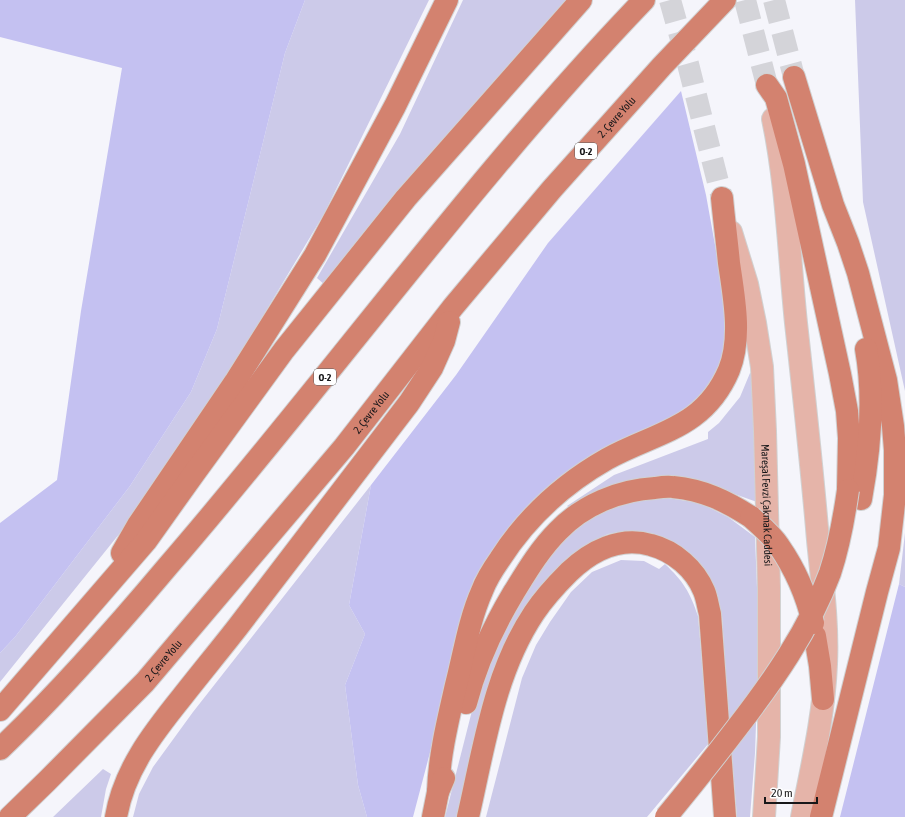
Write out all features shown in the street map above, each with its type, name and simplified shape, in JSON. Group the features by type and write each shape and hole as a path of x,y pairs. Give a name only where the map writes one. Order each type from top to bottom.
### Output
{"highway":[{"path":"94,601 138,524 235,382 315,255 395,106 447,0"},
{"path":"0,710 146,541 284,350 406,198 581,0"},
{"name":"O-2","path":"0,749 103,641 190,541 321,382 462,206 578,72 644,0"},
{"name":"2. Çevre Yolu","path":"10,817 145,682 344,447 453,307 552,189 623,108 724,0"},
{"path":"794,76 834,205 858,273 886,380 895,450 895,495 889,548 821,817"},
{"path":"767,85 776,98 794,164 840,374 847,411 854,494"},
{"path":"438,792 438,774 445,735 469,633 482,590 502,555 521,529 566,486 609,458 665,434 685,423 699,412 722,386 730,368 736,326 722,198"},
{"path":"666,817 711,762 774,678 805,626 830,573 841,531 854,494 867,467 870,436 871,392 867,356 860,317 839,239 834,205"},
{"path":"116,817 121,795 128,777 159,726 409,403 432,368 444,341 453,307"},
{"path":"432,817 438,792 446,774 456,743 478,666 505,607 540,552 558,530 575,516 596,503 615,495 640,489 672,486 704,493 730,503 751,517 779,545 800,584 810,612 815,636 823,699"},
{"path":"468,817 498,689 522,633 534,613 561,580 590,555 605,547 622,543 636,542 651,545 668,552 684,563 696,577 705,592 710,614 725,817"}],"main road":[{"path":"767,85 779,152 785,198 826,625 826,664 823,699 813,764 802,817"},
{"name":"Mareşal Fevzi Çakmak Caddesi","path":"722,198 746,284 755,324 762,367 768,506 769,649 769,736 764,817"}],"shaded area":[{"path":"0,0 305,0 285,53 217,329 191,392 130,486 15,637 0,653 0,523 57,480 81,311 122,68 0,37"},
{"path":"305,0 429,0 324,214 227,376 120,533 0,682 0,653 15,637 130,486 191,392 217,329 285,53"},
{"path":"463,0 568,0 326,286 317,278 400,134"},
{"path":"855,0 905,0 905,391 863,202"},
{"path":"681,91 706,195 726,306 724,358 703,400 516,519 474,579 413,817 367,817 358,785 345,685 365,634 349,605 371,485 456,375 548,243"},
{"path":"750,373 755,376 757,502 723,490 571,509 567,506 614,475 708,439 708,432 719,423 740,397"},
{"path":"371,485 349,605 365,634 345,685 358,785 367,817 133,817 139,794 153,767 193,712"},
{"path":"668,498 700,503 728,517 755,537 759,638 755,753 750,817 737,817 722,616 714,586 701,567 686,550 648,533 627,531 608,534 587,544 562,563 499,659 486,693 456,817 445,817 477,691 507,620 547,560 566,537 586,522 606,510 637,500"},
{"path":"905,533 905,587 899,584"},
{"path":"621,560 644,561 659,569 665,564 677,576 692,600 698,616 709,743 647,817 486,817 522,678 536,645 571,592 592,572"},
{"path":"899,584 905,587 905,817 840,817"},
{"path":"103,769 111,774 106,789 101,817 53,817"}],"tunnel":[{"path":"670,0 722,198"},
{"path":"745,0 767,85"},
{"path":"774,0 794,77"}]}
